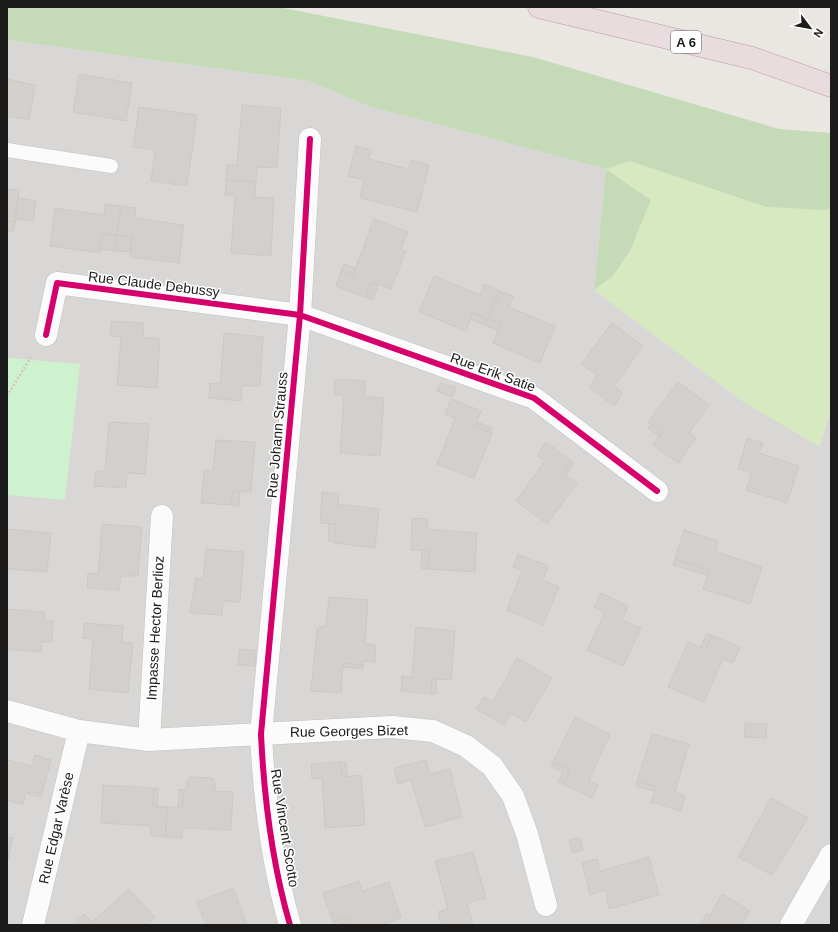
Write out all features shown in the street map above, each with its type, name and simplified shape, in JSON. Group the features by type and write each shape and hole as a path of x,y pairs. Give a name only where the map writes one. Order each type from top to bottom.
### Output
{"highway":[{"name":"A 6","path":"539,7 752,58 831,86"}],"street":[{"name":"Rue Johann Strauss","path":"261,734 300,315 310,139"},
{"name":"Rue Claude Debussy","path":"46,335 57,283 300,315"},
{"name":"Rue Erik Satie","path":"300,315 534,398 657,491"},
{"name":"Impasse Hector Berlioz","path":"149,740 162,516"},
{"name":"Rue Georges Bizet","path":"7,711 80,731 149,740 392,727 433,731 466,746 492,766 513,796 527,834 546,904"},
{"name":"Rue Edgar Varèse","path":"33,925 80,731"},
{"name":"Rue Vincent Scotto","path":"261,734 263,775 269,824 290,925"},
{"path":"790,925 831,854"}],"lane":[{"path":"7,150 111,166"}],"path":[{"path":"7,396 46,335"}],"shaded area":[{"path":"7,40 309,81 368,106 606,169 594,290 819,446 831,411 831,925 7,925"}],"green space":[{"path":"7,7 278,7 533,57 779,129 831,133 831,208 824,210 766,207 630,161 606,169 368,106 309,81 7,40"},
{"path":"630,161 766,207 824,210 831,208 831,410 819,446 745,403 594,290 613,276 630,251 651,200 606,169"},
{"path":"606,169 651,200 630,251 613,276 594,290"},
{"path":"7,358 80,364 65,500 7,495"}],"building":[{"path":"79,74 132,83 126,121 73,112"},
{"path":"7,79 35,85 29,120 7,116"},
{"path":"242,105 281,108 277,168 257,167 256,182 226,180 227,164 237,165"},
{"path":"139,107 197,115 187,186 151,181 155,150 133,147"},
{"path":"356,146 371,150 369,159 408,169 411,160 429,165 417,212 360,198 364,180 348,176"},
{"path":"226,180 256,182 255,197 274,198 271,256 231,253 235,196 225,195"},
{"path":"7,189 19,190 15,222 7,221"},
{"path":"18,198 36,201 33,221 15,219"},
{"path":"105,204 121,206 117,235 102,234 100,253 50,246 55,208 104,215"},
{"path":"121,206 136,208 135,218 184,225 179,263 130,257 132,237 117,235"},
{"path":"374,219 408,232 401,249 406,251 391,289 371,282 365,297 336,286 341,271 353,275"},
{"path":"7,221 15,222 14,231 7,231"},
{"path":"102,234 117,235 115,251 100,249"},
{"path":"117,235 132,237 130,252 115,251"},
{"path":"344,264 355,268 353,275 341,271"},
{"path":"434,276 480,295 484,284 500,291 488,319 473,313 466,331 419,312"},
{"path":"371,282 378,285 373,300 365,297"},
{"path":"500,291 513,296 509,307 555,326 540,363 493,343 501,324 488,319"},
{"path":"473,313 488,319 485,325 470,319"},
{"path":"488,319 501,324 498,331 485,325"},
{"path":"112,321 144,323 143,337 160,339 157,388 117,385 121,337 110,336"},
{"path":"612,323 643,346 614,386 623,393 614,406 589,387 597,375 581,364"},
{"path":"224,333 263,337 260,386 242,386 241,401 209,398 210,383 220,384"},
{"path":"335,379 366,381 364,396 384,398 380,456 340,453 344,395 334,395"},
{"path":"678,382 709,405 689,433 696,438 678,463 653,445 662,432 648,422"},
{"path":"441,383 456,388 452,397 437,391"},
{"path":"451,399 481,411 475,426 492,433 474,478 437,464 455,418 445,414"},
{"path":"109,422 149,424 145,474 127,473 126,488 94,486 96,471 105,471"},
{"path":"477,422 492,428 490,432 475,426"},
{"path":"651,424 662,432 659,436 648,428"},
{"path":"747,438 763,443 759,453 799,466 787,503 746,490 752,473 738,469"},
{"path":"216,440 255,442 251,492 233,491 231,505 201,503 204,470 213,470"},
{"path":"546,442 571,461 563,473 577,484 547,524 516,501 545,461 537,455"},
{"path":"571,461 574,463 566,475 563,473"},
{"path":"233,491 240,492 239,506 231,505"},
{"path":"322,492 339,494 338,504 379,509 375,548 334,543 336,524 320,523"},
{"path":"412,518 428,519 427,529 477,533 475,572 428,569 429,551 411,550"},
{"path":"102,524 142,527 138,576 121,576 119,590 87,588 88,573 98,574"},
{"path":"329,524 336,524 334,541 328,541"},
{"path":"7,529 51,533 47,572 7,569"},
{"path":"684,530 718,541 715,551 762,567 750,604 703,589 709,570 675,559"},
{"path":"206,549 244,552 240,602 223,601 222,615 190,613 196,578 203,579"},
{"path":"422,550 429,551 428,569 421,568"},
{"path":"518,554 548,566 543,580 559,587 543,625 507,610 522,571 513,567"},
{"path":"675,559 709,570 707,575 673,565"},
{"path":"601,593 628,606 622,620 641,628 623,666 587,650 605,612 594,607"},
{"path":"329,597 368,600 365,643 376,645 375,662 364,661 363,665 343,663 341,693 311,691 317,629 321,626 326,626"},
{"path":"7,609 44,612 44,620 53,621 52,642 42,642 41,652 7,649"},
{"path":"84,623 123,626 122,642 133,643 128,693 89,689 93,639 83,638"},
{"path":"416,627 455,631 451,680 432,679 431,694 401,691 402,676 412,677"},
{"path":"707,633 712,635 706,649 701,647"},
{"path":"712,635 740,647 733,663 723,659 704,702 668,687 688,642 706,649"},
{"path":"240,649 256,650 255,666 238,665"},
{"path":"517,658 552,678 526,722 511,713 504,725 476,709 484,697 493,702"},
{"path":"343,663 363,665 363,669 343,667"},
{"path":"432,679 437,679 436,694 431,694"},
{"path":"575,717 610,734 589,780 598,785 592,798 563,784 570,770 553,762"},
{"path":"745,723 767,724 766,738 744,737"},
{"path":"652,734 689,744 675,792 685,796 681,811 651,802 656,787 637,781"},
{"path":"35,755 51,760 42,794 30,791 29,794 26,793 23,805 7,800 7,760 32,766"},
{"path":"426,760 430,774 450,769 462,817 425,827 411,780 398,784 394,768"},
{"path":"341,762 346,762 347,776 342,777"},
{"path":"341,762 342,777 361,775 365,825 325,828 322,778 312,779 311,764"},
{"path":"553,762 570,770 563,784 558,782 563,772 551,766"},
{"path":"190,777 212,778 215,782 215,791 233,792 231,830 183,828 182,838 166,837 167,807 182,807 184,790 186,790 186,781"},
{"path":"637,781 656,787 654,791 636,786"},
{"path":"103,785 154,788 153,806 167,807 165,837 151,836 151,826 101,823"},
{"path":"154,788 158,788 157,806 153,806"},
{"path":"179,789 184,790 182,807 178,807"},
{"path":"30,791 42,794 41,797 29,794"},
{"path":"771,798 808,818 772,875 738,857"},
{"path":"7,837 13,838 7,863"},
{"path":"580,838 583,850 572,853 569,840"},
{"path":"473,852 486,898 467,903 473,925 441,925 438,912 448,909 435,861"},
{"path":"649,857 659,895 609,909 605,890 590,895 582,863 597,859 600,871"},
{"path":"359,881 362,891 389,882 401,918 381,925 351,925 349,917 333,922 323,893"},
{"path":"233,888 247,925 206,925 197,902"},
{"path":"129,889 155,917 147,925 73,925 84,914 92,922"},
{"path":"722,894 750,911 742,925 700,925 707,913 710,915"},
{"path":"349,917 350,923 333,925 333,922"}],"cycle path":[{"path":"290,925 278,878 270,830 264,782 261,734 300,315 310,139"},
{"path":"46,335 57,283 300,315 534,398 657,491"}]}
